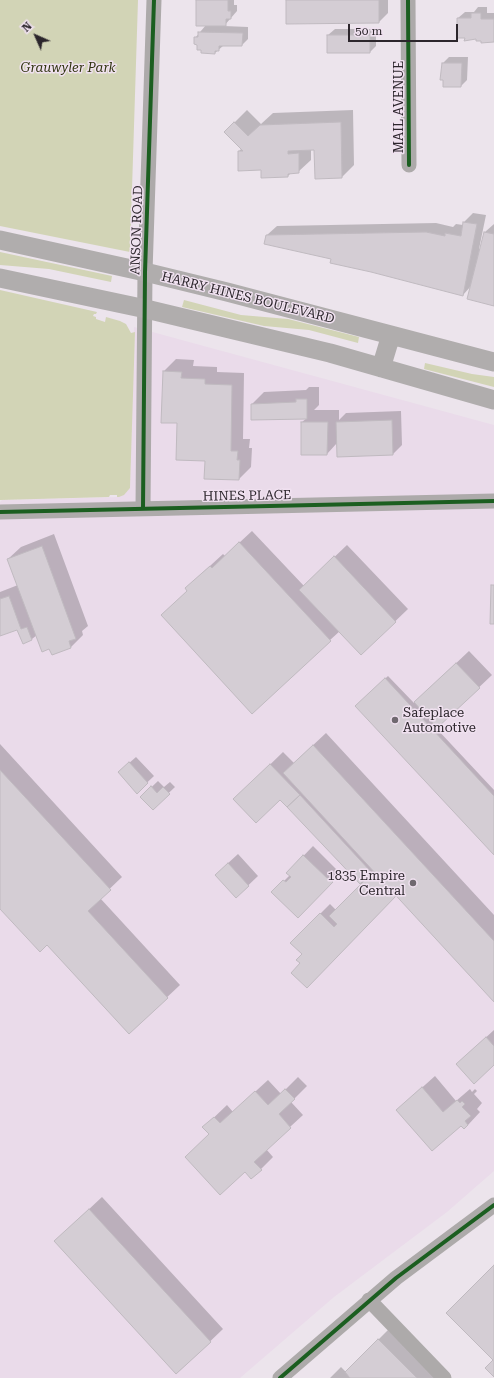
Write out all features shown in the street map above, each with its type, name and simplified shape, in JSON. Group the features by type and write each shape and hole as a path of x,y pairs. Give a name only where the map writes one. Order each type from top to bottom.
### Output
{"main road":[{"name":"HARRY HINES BOULEVARD","path":"0,240 145,272 494,362"},
{"path":"0,278 146,309 331,354 494,400"},
{"path":"381,368 391,335"}],"street":[{"name":"ANSON ROAD","path":"143,508 146,309 145,272 154,0"},
{"name":"MAIL AVENUE","path":"408,0 409,165"},
{"name":"HINES PLACE","path":"2,514 143,508 494,500"},
{"path":"280,1378 369,1300 423,1257 494,1205"},
{"path":"369,1300 444,1378"}],"shaded area":[{"path":"134,327 494,425 494,1171 447,1212 334,1297 240,1378 0,1378 0,502 2,500 119,497 130,488"}],"green space":[{"name":"Grauwyler Park","path":"0,0 138,0 130,252 0,226"},
{"path":"0,252 112,276 111,282 49,269 0,265"},
{"path":"0,290 97,312 93,316 96,317 96,319 105,322 106,317 120,321 126,324 131,333 135,332 130,488 124,495 119,497 117,497 117,495 110,495 109,497 0,500"},
{"path":"184,300 241,315 288,319 359,337 358,343 309,330 264,326 182,307"},
{"path":"425,363 472,374 494,377 494,387 424,369"}],"building":[{"path":"196,0 228,0 228,11 231,11 231,19 226,19 226,26 196,26"},
{"path":"286,0 379,0 379,23 286,24"},
{"path":"471,13 481,13 481,19 494,19 494,42 481,43 481,41 476,41 476,39 464,41 465,38 457,38 457,18 471,18"},
{"path":"198,32 243,33 242,46 219,46 219,51 215,51 215,54 201,53 201,50 197,50 197,45 194,44 194,37 198,37"},
{"path":"327,35 370,35 370,53 327,53"},
{"path":"442,63 462,63 461,87 443,87 443,80 440,80"},
{"path":"234,122 248,136 260,125 341,122 342,178 315,179 314,150 288,151 288,154 299,153 299,173 288,174 288,177 261,178 261,170 238,171 238,151 243,151 224,132"},
{"path":"463,222 477,224 463,296 330,263 331,259 264,244 266,235 426,232 445,236 445,233 461,236"},
{"path":"484,232 494,234 494,306 467,299"},
{"path":"163,371 182,372 181,378 205,379 205,384 232,385 231,451 238,451 237,460 240,460 239,480 204,479 205,461 176,460 177,423 161,423"},
{"path":"296,399 307,399 307,419 251,420 251,404 296,402"},
{"path":"392,420 393,455 337,457 336,422"},
{"path":"301,422 328,422 327,455 301,455"},
{"path":"239,542 331,641 252,714 161,615 187,591 185,588 210,566 212,568"},
{"path":"42,546 76,639 69,641 71,648 52,655 49,649 42,652 7,559"},
{"path":"334,556 396,622 361,655 299,590"},
{"path":"491,585 494,585 494,624 490,624"},
{"path":"9,596 21,629 27,627 32,640 23,644 17,630 0,636 0,599"},
{"path":"456,663 480,688 437,728 414,702"},
{"path":"385,678 494,796 494,855 355,706"},
{"name":"1835 Empire Central","path":"313,745 494,941 494,1002 283,773"},
{"path":"129,762 148,783 137,794 118,772"},
{"path":"270,764 300,795 287,807 280,800 256,823 233,799"},
{"path":"0,770 111,890 88,911 168,998 129,1034 47,945 40,952 0,909"},
{"path":"151,786 157,793 163,787 170,794 153,810 140,797"},
{"path":"300,795 372,873 360,884 287,807"},
{"path":"303,855 333,882 298,918 271,892 283,880 286,882 291,877 286,873"},
{"path":"228,863 249,886 236,898 215,875"},
{"path":"372,873 396,896 307,988 291,973 300,963 296,960 302,954 290,943 320,913 334,927 337,924 329,916"},
{"path":"486,1037 494,1046 494,1065 474,1084 456,1064"},
{"path":"422,1087 443,1112 457,1100 460,1103 462,1101 465,1104 462,1107 471,1116 465,1121 468,1125 464,1129 461,1126 432,1151 396,1110"},
{"path":"285,1089 295,1099 279,1114 291,1128 254,1162 262,1170 251,1179 245,1172 220,1195 185,1157 209,1134 202,1127 214,1117 220,1123 255,1091 268,1105"},
{"path":"89,1209 211,1342 176,1374 54,1241"},
{"path":"494,1265 494,1377 485,1368 493,1360 446,1313"},
{"path":"378,1339 417,1378 350,1378 345,1372"}],"cycle path":[{"path":"143,508 145,272 154,0"},
{"path":"408,0 409,165"},
{"path":"0,512 494,501"},
{"path":"280,1378 396,1278 494,1205"}],"place":[{"name":"Safeplace Automotive","path":"395,720"},
{"name":"1835 Empire Central","path":"413,883"}]}
